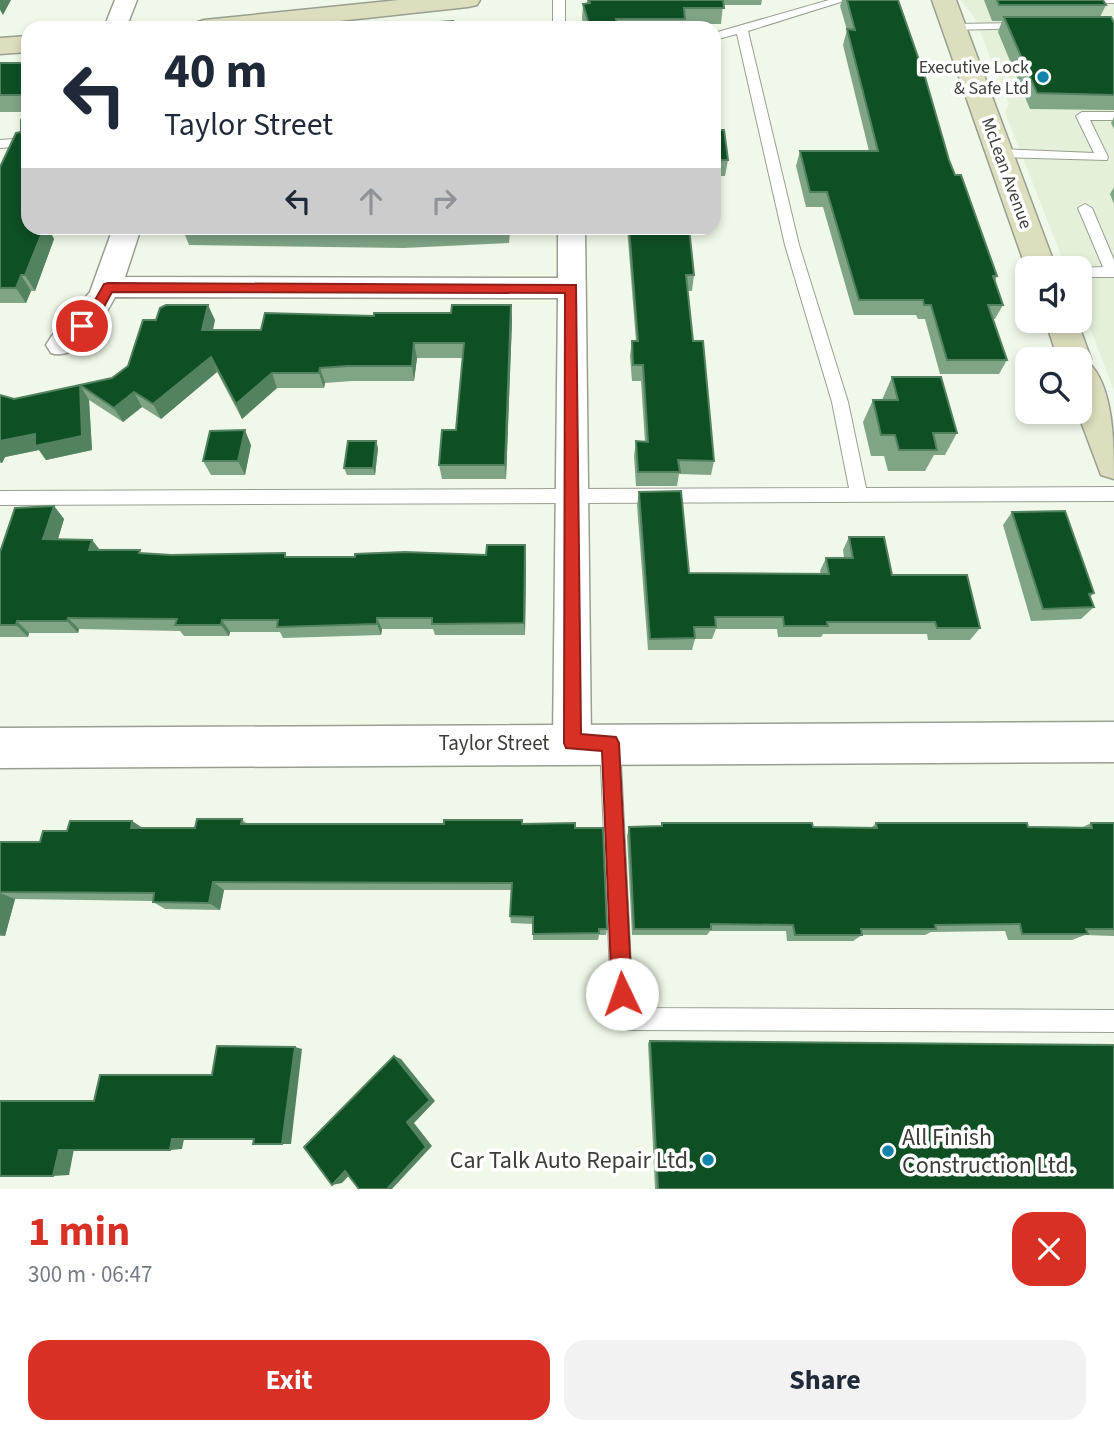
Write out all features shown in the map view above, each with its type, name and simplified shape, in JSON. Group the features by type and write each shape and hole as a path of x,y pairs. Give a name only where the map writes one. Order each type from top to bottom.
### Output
{"main road":[{"path":"270,21 468,0"},
{"name":"McLean Avenue","path":"944,0 1037,256"},
{"path":"0,46 21,44"},
{"path":"1092,405 1114,465"}],"street":[{"path":"118,21 126,0"},
{"path":"61,345 94,313 108,287 125,235"},
{"path":"572,235 572,497 591,743"},
{"path":"108,287 572,288"},
{"name":"Taylor Street","path":"0,748 1114,742"}],"lane":[{"path":"559,0 559,21"},
{"path":"721,35 841,0"},
{"path":"1099,0 1114,0"},
{"path":"954,27 1034,27"},
{"path":"741,29 792,245 841,402 859,495"},
{"path":"1000,153 1102,157 1082,116 1114,116"},
{"path":"0,144 21,142"},
{"path":"1085,208 1113,272 1092,272"},
{"path":"0,498 1114,494"},
{"path":"591,743 623,1019 1114,1021"}],"shaded area":[{"path":"961,0 1114,0 1114,390 1092,333 1092,256 1061,256 1005,112 1009,104 974,17"}],"building":[{"path":"589,0 723,0 724,8 684,8 685,19 588,21 583,4 590,3"},
{"path":"847,0 898,0 925,77 949,160 955,175 961,175 997,276 993,276 1003,305 988,305 1007,360 947,360 931,305 924,305 923,300 859,300 827,192 810,192 800,151 878,151 847,29 855,30"},
{"path":"997,0 1103,0 1106,5 999,5"},
{"path":"1004,17 1111,17 1114,23 1114,95 1037,93"},
{"path":"0,63 21,63 21,95 0,95"},
{"path":"721,130 724,130 728,160 721,160"},
{"path":"21,132 21,235 41,235 25,275 21,275 16,288 0,288 0,167 16,133"},
{"path":"630,235 690,235 694,275 686,275 693,341 703,341 714,461 678,460 680,472 638,472 636,441 648,442 643,365 633,365 632,341 638,341"},
{"path":"166,305 208,305 202,330 261,330 265,313 374,316 374,313 451,313 452,305 511,305 505,465 439,465 442,430 456,430 464,343 414,343 412,366 348,366 320,368 319,373 272,373 236,404 211,357 153,404 134,392 114,408 80,385 112,378 128,366 143,320 156,320 160,308"},
{"path":"892,377 941,377 957,433 933,433 937,450 899,450 895,435 881,435 873,400 898,400"},
{"path":"80,385 82,436 35,446 35,434 0,441 0,395 14,399"},
{"path":"245,430 238,461 203,461 210,431"},
{"path":"348,441 376,441 373,468 344,468"},
{"path":"681,491 689,573 829,574 826,558 853,558 849,537 884,537 892,575 967,575 980,628 937,628 935,622 827,622 828,626 784,626 783,617 715,617 716,627 694,627 695,638 650,639 639,492"},
{"path":"54,506 43,539 92,540 89,550 140,550 139,553 171,555 285,553 285,557 355,557 355,554 405,552 486,555 487,545 525,545 524,623 432,624 432,618 377,618 377,624 277,627 278,620 222,620 221,625 175,625 177,619 68,618 67,621 17,621 16,625 0,625 0,552 15,508"},
{"path":"1065,511 1094,593 1089,594 1094,607 1043,609 1012,512"},
{"path":"197,819 242,819 241,824 444,824 444,820 522,820 522,824 575,823 575,828 603,828 607,929 599,929 599,933 533,934 533,917 510,916 512,883 213,882 209,903 153,902 154,893 0,892 0,842 40,842 43,831 67,831 70,821 132,821 131,828 195,828"},
{"path":"662,823 812,823 813,827 877,828 876,823 1027,823 1028,827 1092,828 1091,823 1114,823 1114,929 1086,929 1088,934 1022,934 1020,924 935,925 936,929 861,929 862,935 795,935 793,925 711,924 711,929 634,929 629,827 662,826"},
{"path":"650,1041 1114,1045 1114,1189 658,1189"},
{"path":"217,1046 295,1047 282,1144 253,1144 254,1139 172,1139 170,1150 59,1150 53,1176 0,1176 0,1101 94,1101 100,1075 212,1075"},
{"path":"394,1056 430,1100 407,1122 426,1147 387,1189 359,1189 345,1171 332,1185 304,1147"}],"place":[{"name":"Executive Lock & Safe Ltd","path":"1043,77"},
{"name":"All Finish Construction Ltd.","path":"888,1151"},
{"name":"Car Talk Auto Repair Ltd.","path":"708,1160"}],"route":[{"path":"82,326 94,313 108,287 572,288 572,743 610,743 622,994"}]}
